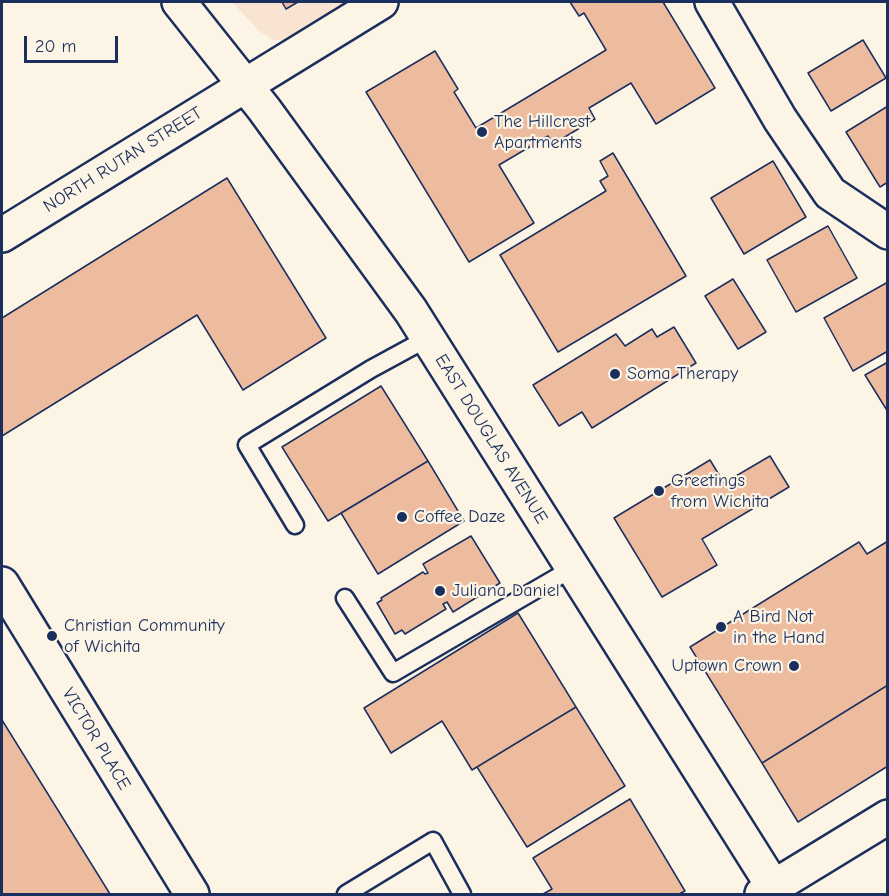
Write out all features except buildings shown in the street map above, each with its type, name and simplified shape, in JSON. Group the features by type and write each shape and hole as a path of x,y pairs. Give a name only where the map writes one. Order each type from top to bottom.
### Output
{"main road":[{"name":"EAST DOUGLAS AVENUE","path":"178,2 245,86 428,338 573,568 771,892"},
{"name":"NORTH RUTAN STREET","path":"2,235 381,2"},
{"path":"712,2 780,119 830,193 888,232"},
{"name":"VICTOR PLACE","path":"2,584 192,894"},
{"path":"771,892 888,817"}],"lane":[{"path":"295,525 248,445 371,369 428,338"},
{"path":"345,597 393,673 573,568"},
{"path":"346,894 433,841 462,894"}],"shaded area":[{"path":"232,2 348,2 284,40 273,40 259,31"}],"place":[{"name":"The Hillcrest Apartments","path":"482,132"},
{"name":"Soma Therapy","path":"615,374"},
{"name":"Greetings from Wichita","path":"659,491"},
{"name":"Coffee Daze","path":"402,517"},
{"name":"Juliana Daniel","path":"440,591"},
{"name":"A Bird Not in the Hand","path":"721,627"},
{"name":"Christian Community of Wichita","path":"52,636"},
{"name":"Uptown Crown","path":"794,666"}]}
